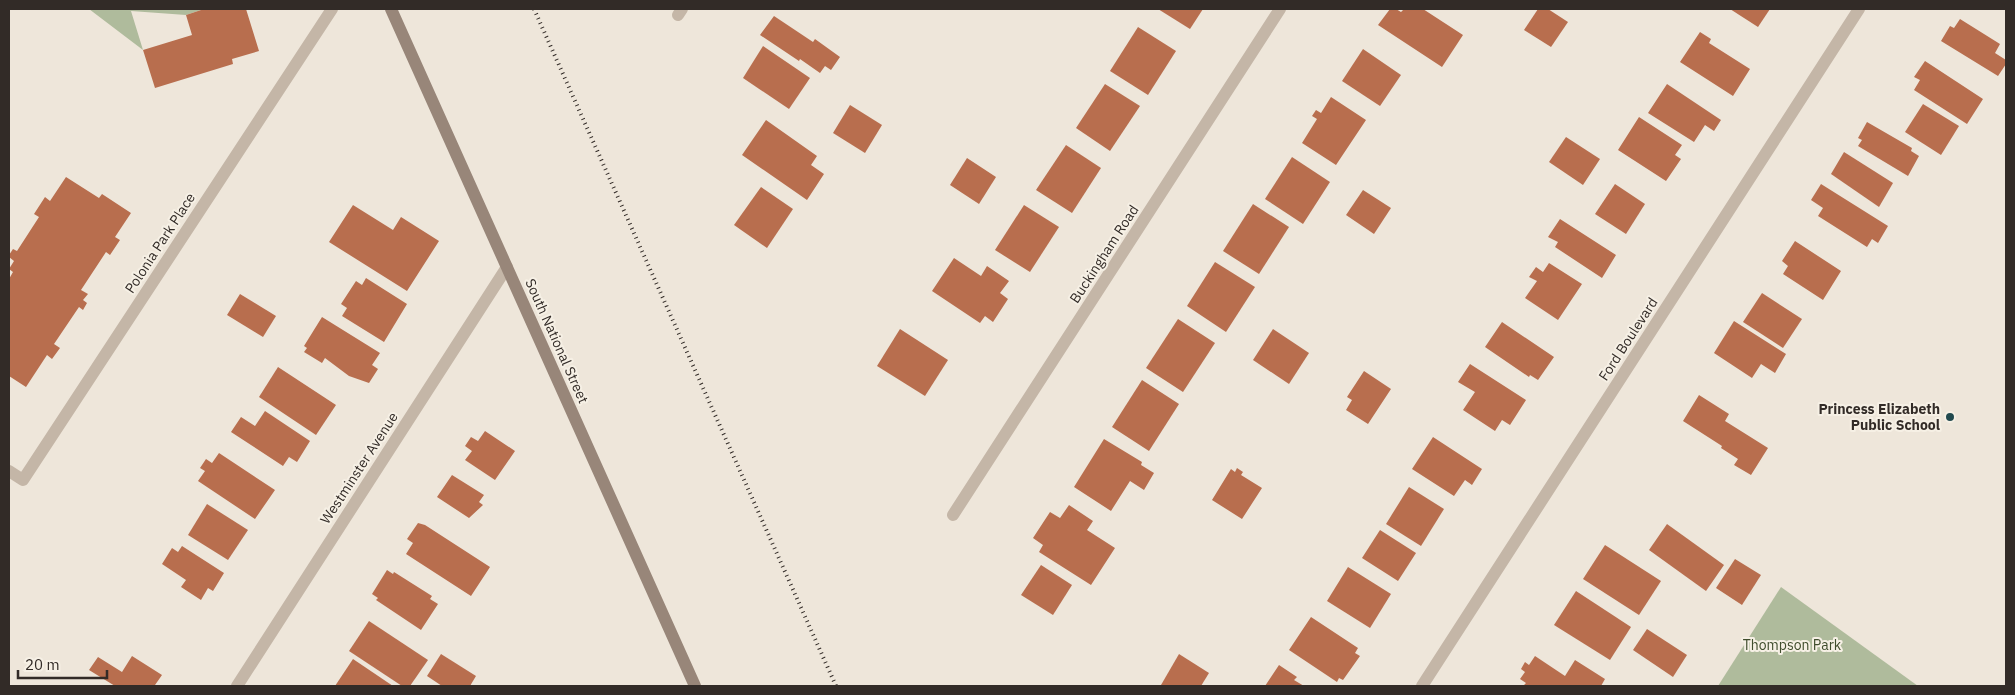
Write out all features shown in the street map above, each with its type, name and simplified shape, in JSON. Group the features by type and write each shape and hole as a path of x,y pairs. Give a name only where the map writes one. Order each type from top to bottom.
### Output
{"street":[{"name":"Polonia Park Place","path":"9,471 23,480 332,9"},
{"name":"South National Street","path":"392,9 695,686"},
{"name":"Buckingham Road","path":"953,515 1280,9"},
{"name":"Ford Boulevard","path":"1422,686 1859,9"},
{"name":"Westminster Avenue","path":"237,686 507,267"}],"green space":[{"path":"89,9 204,9 186,15 131,11 143,50"},
{"name":"Thompson Park","path":"1781,587 1918,686 1718,686"}],"building":[{"path":"204,9 246,9 259,51 232,59 233,64 155,88 143,50 192,35 186,15"},
{"path":"1158,9 1203,9 1190,29"},
{"path":"1390,9 1396,9 1401,12 1404,9 1423,9 1463,35 1442,67 1378,25"},
{"path":"1538,9 1548,9 1568,22 1551,47 1524,30"},
{"path":"1730,9 1770,9 1758,27"},
{"path":"774,16 813,42 815,39 840,57 831,70 825,66 820,73 760,35"},
{"path":"1960,19 2000,44 1995,53 2006,60 2006,64 1998,76 1941,41 1950,26 1954,28"},
{"path":"1138,27 1176,51 1148,95 1110,71"},
{"path":"1700,32 1711,39 1709,43 1750,69 1733,96 1680,62"},
{"path":"763,46 810,78 789,109 743,78"},
{"path":"1363,49 1401,75 1380,106 1342,81"},
{"path":"1925,61 1983,99 1967,124 1914,90 1920,80 1914,77"},
{"path":"1105,84 1140,106 1110,151 1076,128"},
{"path":"1667,84 1721,120 1714,131 1705,125 1694,142 1648,113"},
{"path":"1331,97 1366,120 1336,165 1302,143 1317,119 1312,116 1316,110 1321,113"},
{"path":"1923,104 1959,126 1941,155 1905,132"},
{"path":"850,105 882,125 865,153 833,133"},
{"path":"1639,117 1682,145 1675,155 1681,159 1666,181 1618,150"},
{"path":"766,120 817,156 811,165 824,174 807,200 742,155"},
{"path":"1867,122 1912,148 1911,151 1919,156 1908,176 1858,146 1862,140 1858,138"},
{"path":"1566,137 1600,159 1583,185 1549,162"},
{"path":"1066,145 1101,168 1072,213 1036,190"},
{"path":"1844,152 1893,183 1879,207 1831,174"},
{"path":"1292,157 1330,182 1303,224 1265,199"},
{"path":"967,158 996,177 979,204 950,185"},
{"path":"66,177 99,198 102,194 131,213 115,237 120,240 110,255 106,252 81,290 88,294 83,300 87,303 83,310 79,307 54,344 60,348 52,359 47,355 26,387 9,376 9,279 13,272 9,269 14,261 9,255 13,249 17,251 39,217 34,214 45,197 50,201"},
{"path":"1615,184 1645,204 1626,234 1595,214"},
{"path":"1821,184 1888,226 1878,243 1872,239 1867,247 1818,216 1823,208 1811,200"},
{"path":"761,187 793,209 767,248 734,225"},
{"path":"1363,190 1391,208 1374,234 1346,215"},
{"path":"1253,204 1289,227 1259,274 1223,251"},
{"path":"353,205 393,230 401,217 439,241 407,291 329,242"},
{"path":"1024,205 1059,227 1030,272 995,250"},
{"path":"1560,219 1616,255 1602,278 1555,247 1558,242 1548,237"},
{"path":"1795,241 1841,271 1823,300 1783,274 1788,266 1782,261"},
{"path":"954,258 981,276 987,266 1009,281 1000,293 1008,299 993,322 985,316 980,323 932,291"},
{"path":"1215,262 1255,287 1226,332 1187,306"},
{"path":"1549,263 1582,284 1558,320 1525,298 1537,281 1529,277 1536,267 1543,272"},
{"path":"366,278 407,304 384,342 342,316 347,308 341,304 356,281 362,285"},
{"path":"1762,293 1802,319 1783,348 1743,322"},
{"path":"240,294 276,316 263,337 227,315"},
{"path":"322,317 380,353 372,365 378,369 369,383 349,376 325,358 322,363 304,352 307,348 304,346"},
{"path":"1178,319 1215,343 1183,392 1146,368"},
{"path":"1734,321 1786,354 1775,373 1761,364 1752,378 1714,353"},
{"path":"1502,322 1554,357 1538,380 1530,375 1529,377 1485,347"},
{"path":"900,329 948,360 925,396 877,366"},
{"path":"1273,329 1309,353 1289,384 1253,360"},
{"path":"1470,364 1526,400 1510,425 1502,420 1495,431 1463,410 1475,392 1458,382"},
{"path":"278,367 336,405 316,435 259,397"},
{"path":"1364,371 1391,389 1368,424 1346,410 1352,400 1347,397"},
{"path":"1142,380 1179,404 1149,451 1112,427"},
{"path":"1699,395 1729,414 1725,421 1768,448 1751,475 1734,465 1738,459 1721,448 1722,446 1683,421"},
{"path":"265,411 310,441 297,462 289,457 283,466 231,432 241,417 255,426"},
{"path":"485,431 515,451 495,480 465,460 472,451 465,446 471,437 478,441"},
{"path":"1433,437 1482,469 1472,485 1465,480 1454,496 1412,469"},
{"path":"1104,439 1142,462 1141,465 1154,473 1144,490 1130,481 1111,511 1074,487"},
{"path":"219,453 275,490 255,519 198,481 205,471 200,468 206,459 212,463"},
{"path":"1237,468 1243,472 1241,475 1262,488 1242,519 1212,500 1231,469 1235,472"},
{"path":"452,475 484,495 479,502 483,505 469,518 437,497"},
{"path":"1409,487 1444,509 1421,546 1386,524"},
{"path":"207,504 248,530 228,560 188,535"},
{"path":"1069,505 1093,521 1087,530 1115,548 1091,585 1039,552 1043,545 1033,538 1050,512 1060,518"},
{"path":"418,523 425,525 490,567 471,596 406,554 413,543 407,539"},
{"path":"1667,524 1724,565 1706,591 1649,550"},
{"path":"1380,530 1416,553 1398,581 1362,558"},
{"path":"1605,545 1661,581 1639,615 1583,579"},
{"path":"182,546 224,573 213,591 208,588 201,600 181,587 186,580 162,564 172,548 178,552"},
{"path":"1735,559 1761,575 1742,605 1716,588"},
{"path":"1041,565 1072,585 1053,615 1021,595"},
{"path":"1348,567 1391,594 1370,628 1327,601"},
{"path":"387,570 393,574 394,572 432,596 430,599 438,604 421,630 376,600 378,598 372,594"},
{"path":"1576,591 1631,627 1610,660 1554,625"},
{"path":"1311,617 1358,648 1355,653 1360,656 1343,680 1339,678 1337,682 1289,650"},
{"path":"369,621 428,660 410,686 402,686 349,651"},
{"path":"1647,629 1687,655 1673,677 1633,650"},
{"path":"441,654 476,676 470,686 442,686 427,676"},
{"path":"1179,654 1209,673 1201,686 1161,685"},
{"path":"132,656 162,675 155,685 157,686 115,686 89,670 98,657 122,672"},
{"path":"1535,656 1565,676 1575,660 1605,679 1601,686 1523,686 1526,683 1520,679 1525,672 1521,669 1525,662 1529,665"},
{"path":"353,659 393,686 335,686"},
{"path":"1279,665 1297,677 1294,680 1304,686 1265,686"}],"railway":[{"path":"534,9 836,686"}],"place":[{"name":"Princess Elizabeth Public School","path":"1950,417"}]}
